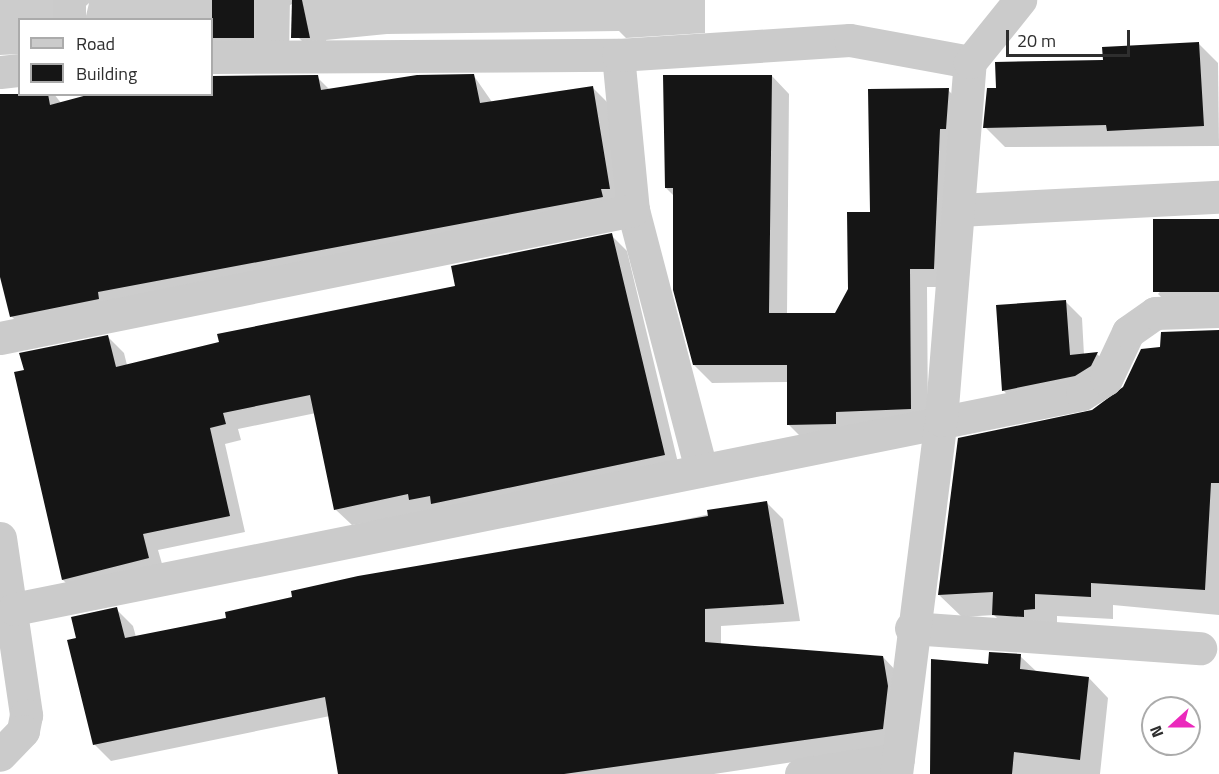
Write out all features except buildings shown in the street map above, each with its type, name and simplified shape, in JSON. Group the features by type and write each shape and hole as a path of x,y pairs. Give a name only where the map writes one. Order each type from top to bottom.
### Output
{"street":[{"path":"69,0 69,18"},
{"path":"272,55 273,0"},
{"path":"801,774 897,766 911,628 941,420 970,62 1020,0"},
{"path":"213,57 618,55 850,40 970,62"},
{"path":"618,55 633,210 701,470"},
{"path":"0,72 18,70"},
{"path":"958,210 1219,197"},
{"path":"0,338 633,210"},
{"path":"14,609 941,420 1082,394 1106,379 1128,332 1155,313 1219,311"},
{"path":"0,538 14,609 26,715 23,731 0,755"},
{"path":"911,628 1200,648"}]}
